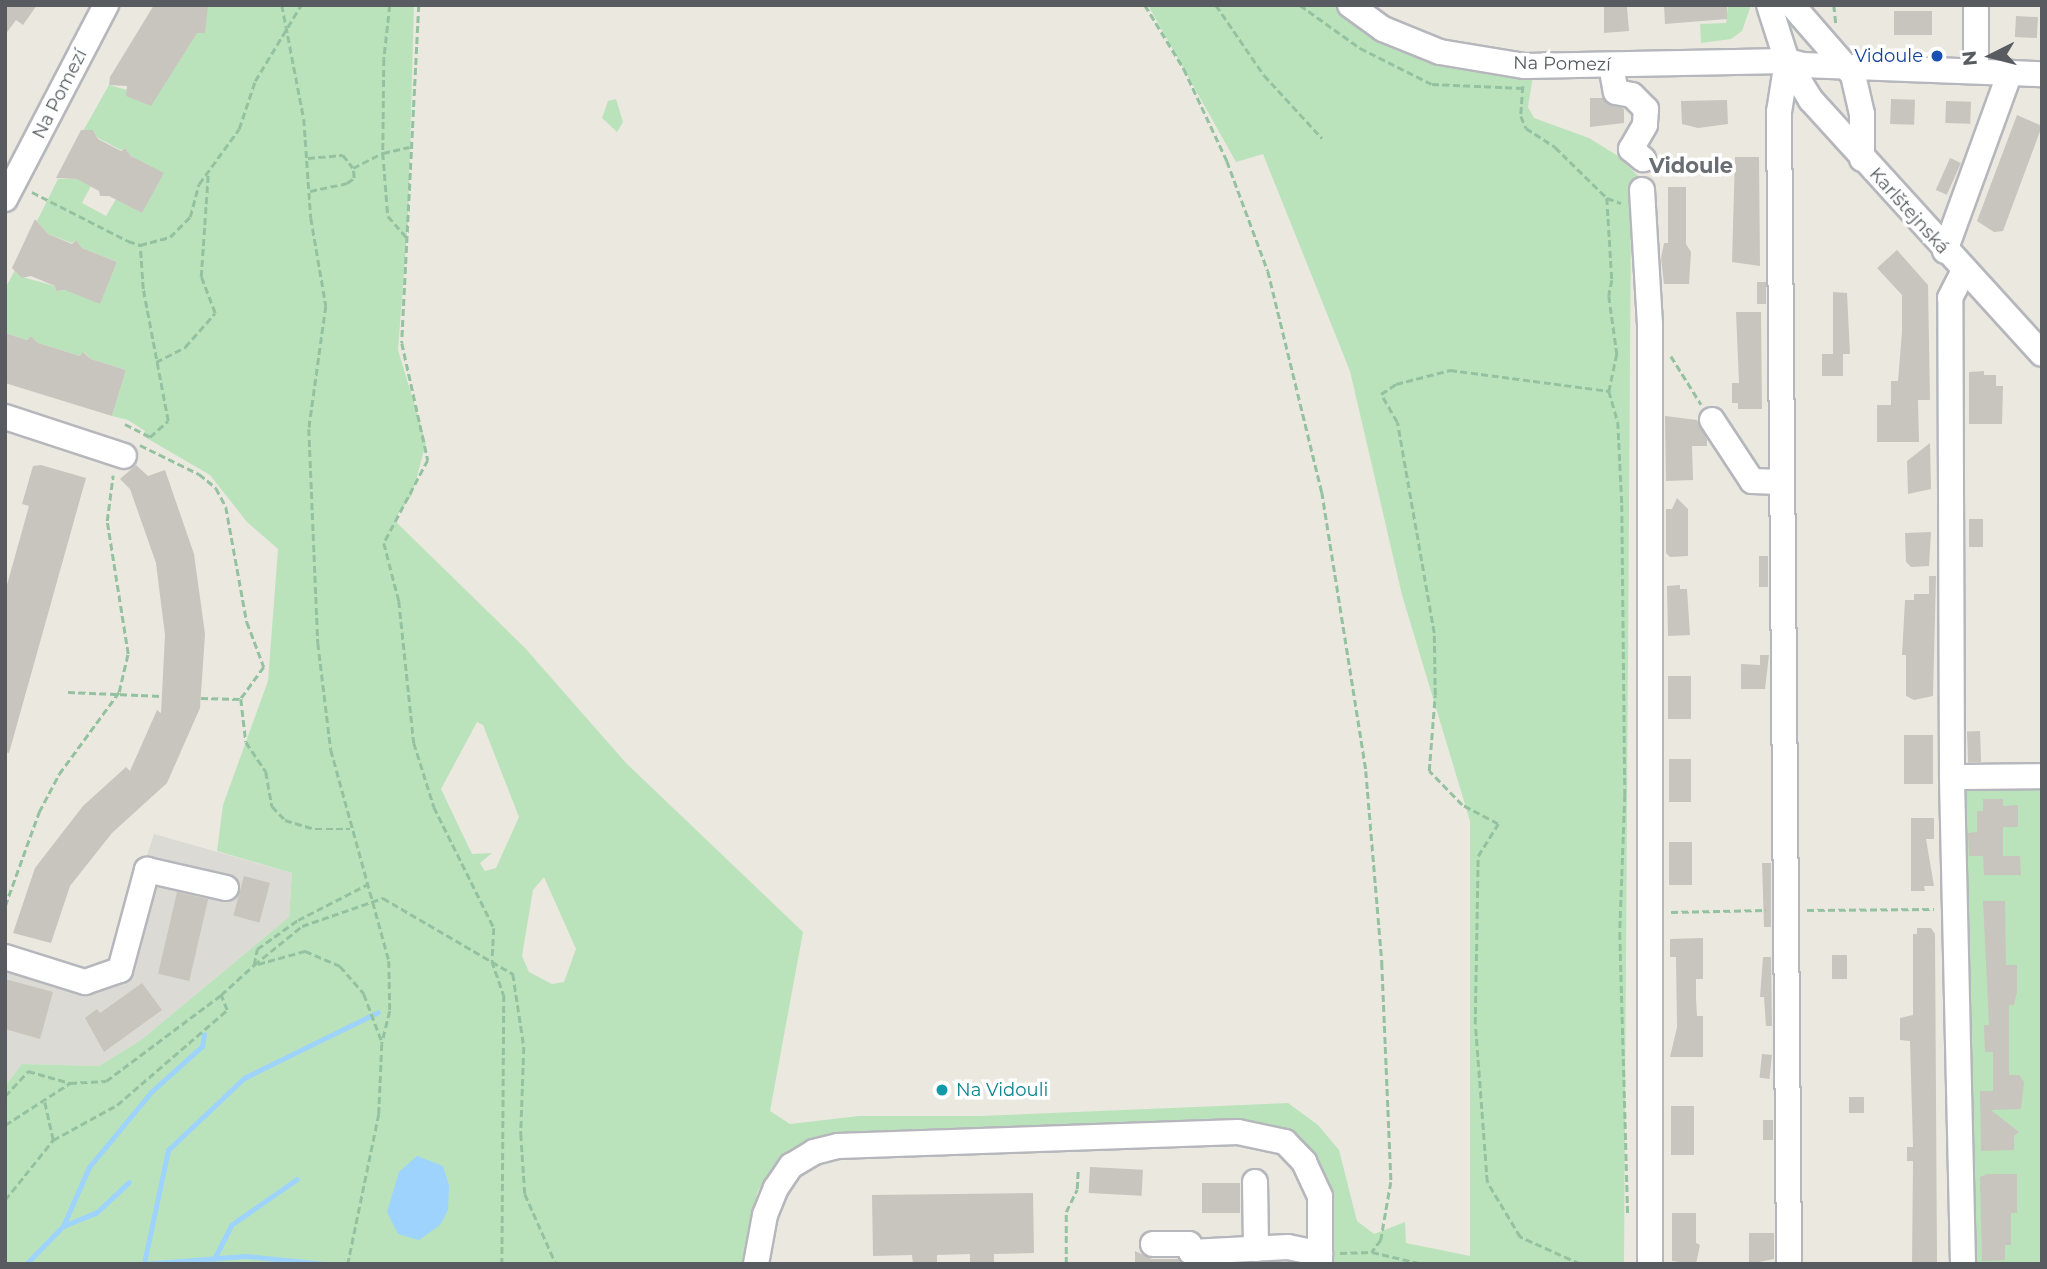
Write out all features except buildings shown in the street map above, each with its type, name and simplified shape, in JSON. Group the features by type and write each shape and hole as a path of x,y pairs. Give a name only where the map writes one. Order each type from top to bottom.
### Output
{"street":[{"name":"Na Pomezí","path":"8,185 106,5"},
{"name":"Na Pomezí","path":"1350,5 1393,34 1440,52 1525,66 1787,61 2042,74"},
{"path":"1769,5 1787,61 1779,112 1789,1264"},
{"path":"1792,5 1849,66 1862,114 1862,159"},
{"path":"1976,5 1976,71"},
{"name":"Karlštejnská","path":"1787,61 1811,100 1862,159 2042,354"},
{"path":"1611,65 1616,92 1632,95 1646,109 1645,125 1631,149 1643,159"},
{"path":"1945,251 2010,72"},
{"path":"1643,201 1650,324 1650,1264"},
{"path":"1963,1264 1952,776 1950,298 1964,271"},
{"path":"5,417 122,453"},
{"path":"1712,420 1752,481 1782,482"},
{"path":"1952,776 2042,776"},
{"path":"5,957 85,982 120,970 147,870 226,888"},
{"path":"757,1264 765,1215 776,1188 791,1166 814,1153 838,1146 1238,1132 1285,1142 1304,1162 1320,1196 1320,1259 1288,1247 1191,1252 1189,1244 1153,1244"},
{"path":"1255,1182 1256,1249"}],"path":[{"path":"282,5 289,29 326,306 309,429 318,643 331,750 350,829 374,901 388,961 390,1010 382,1044 379,1114 348,1264"},
{"path":"8,185 140,245 170,237 182,229 208,173 239,129 255,81 289,29 301,5"},
{"path":"390,5 384,59 383,153 388,216 407,238"},
{"path":"419,5 409,147 402,343 428,460 384,543 399,601 414,743 434,807 494,928 492,961 504,995 502,1264"},
{"path":"1144,5 1184,69 1221,149 1268,271 1322,492 1366,771 1382,963 1391,1182 1381,1240 1372,1252"},
{"path":"1216,5 1264,75 1322,138"},
{"path":"1525,66 1521,116 1526,128 1555,147 1607,198 1643,201"},
{"path":"353,168 383,153 409,147"},
{"path":"307,158 343,155 351,159 354,178 347,183 310,191"},
{"path":"156,362 185,347 215,313 201,277 208,173"},
{"path":"1607,198 1609,296 1617,354 1609,391 1618,422 1622,505 1625,795 1620,933 1629,1224"},
{"path":"125,424 150,437 168,422 156,362 140,245"},
{"path":"1650,324 1712,420"},
{"path":"1580,1264 1520,1237 1487,1182 1475,1024 1478,856 1498,824 1462,805 1429,771 1435,695 1434,633 1396,422 1381,394 1396,384 1450,370 1609,391"},
{"path":"5,906 39,812 59,774 119,692 128,654 106,511 122,453 160,452 199,474 216,488 226,507 247,622 264,667 241,699 246,742 267,772 272,806 285,820 315,829 350,829"},
{"path":"68,692 119,692 162,696"},
{"path":"201,698 241,699"},
{"path":"254,965 257,949 298,920 368,884"},
{"path":"5,1096 28,1071 70,1083 106,1082 221,995 302,926 383,898 513,974 524,1047 525,1194 556,1264"},
{"path":"254,965 304,951 341,966 364,994 382,1044"},
{"path":"5,1200 53,1140 117,1105 227,1010 221,995"},
{"path":"5,1125 70,1083"},
{"path":"44,1100 53,1140"},
{"path":"1066,1264 1066,1212 1077,1189 1078,1170"},
{"path":"1356,1253 1372,1252 1423,1264"}],"shaded area":[{"path":"154,834 292,873 289,917 141,1040 99,1066 22,1064 5,1086 5,945 86,969 102,966 115,954"}],"green space":[{"path":"208,5 414,5 408,221 398,350 426,443 412,495 394,520 525,648 626,763 803,932 770,1111 790,1124 859,1116 980,1116 1288,1103 1318,1125 1339,1150 1357,1221 1374,1234 1405,1222 1406,1243 1470,1256 1470,821 1402,595 1350,371 1263,154 1236,162 1148,5 1340,5 1396,43 1472,70 1533,76 1528,107 1534,118 1589,138 1618,156 1642,180 1631,215 1624,1264 1321,1264 1329,1228 1292,1136 795,1151 772,1167 757,1193 747,1264 5,1264 5,1086 22,1064 99,1066 141,1040 289,917 292,873 217,851 223,805 268,681 278,549 247,522 210,475 143,436 145,431 128,420 112,416 126,370 91,359 84,352 80,356 38,343 31,336 27,340 5,333 5,289 15,270 22,277 55,286 56,291 66,290 100,303 117,262 82,248 76,240 72,243 48,234 37,221 58,179 77,179 91,186 82,203 106,216 116,199 142,213 163,173 131,156 125,148 121,150 98,138 93,130 83,131 109,85 127,90","holes":["477,722 483,725 519,817 496,868 485,871 480,863 492,853 472,854 441,789","544,877 576,949 564,982 552,984 529,972 522,956 533,890"]},
{"path":"1728,5 1751,5 1742,31 1731,39 1701,43 1700,24 1726,23"},
{"path":"616,99 623,122 617,132 602,118 608,101"},
{"path":"1964,787 2042,787 2042,1264 1964,1264"}],"water":[{"path":"417,1156 443,1166 449,1185 448,1210 440,1225 419,1240 398,1234 387,1212 399,1172"}],"waterway":[{"path":"144,1263 168,1150 244,1078 378,1012"},
{"path":"26,1264 63,1226 89,1167 151,1092 202,1046 204,1034"},
{"path":"214,1259 231,1225 297,1179"},
{"path":"63,1226 96,1213 129,1182"},
{"path":"143,1264 245,1256 325,1264"}],"place":[{"name":"Vidoule","path":"1937,56"},
{"name":"Na Vidouli","path":"942,1090"}],"district":[{"name":"Vidoule","path":"1691,166"}]}
